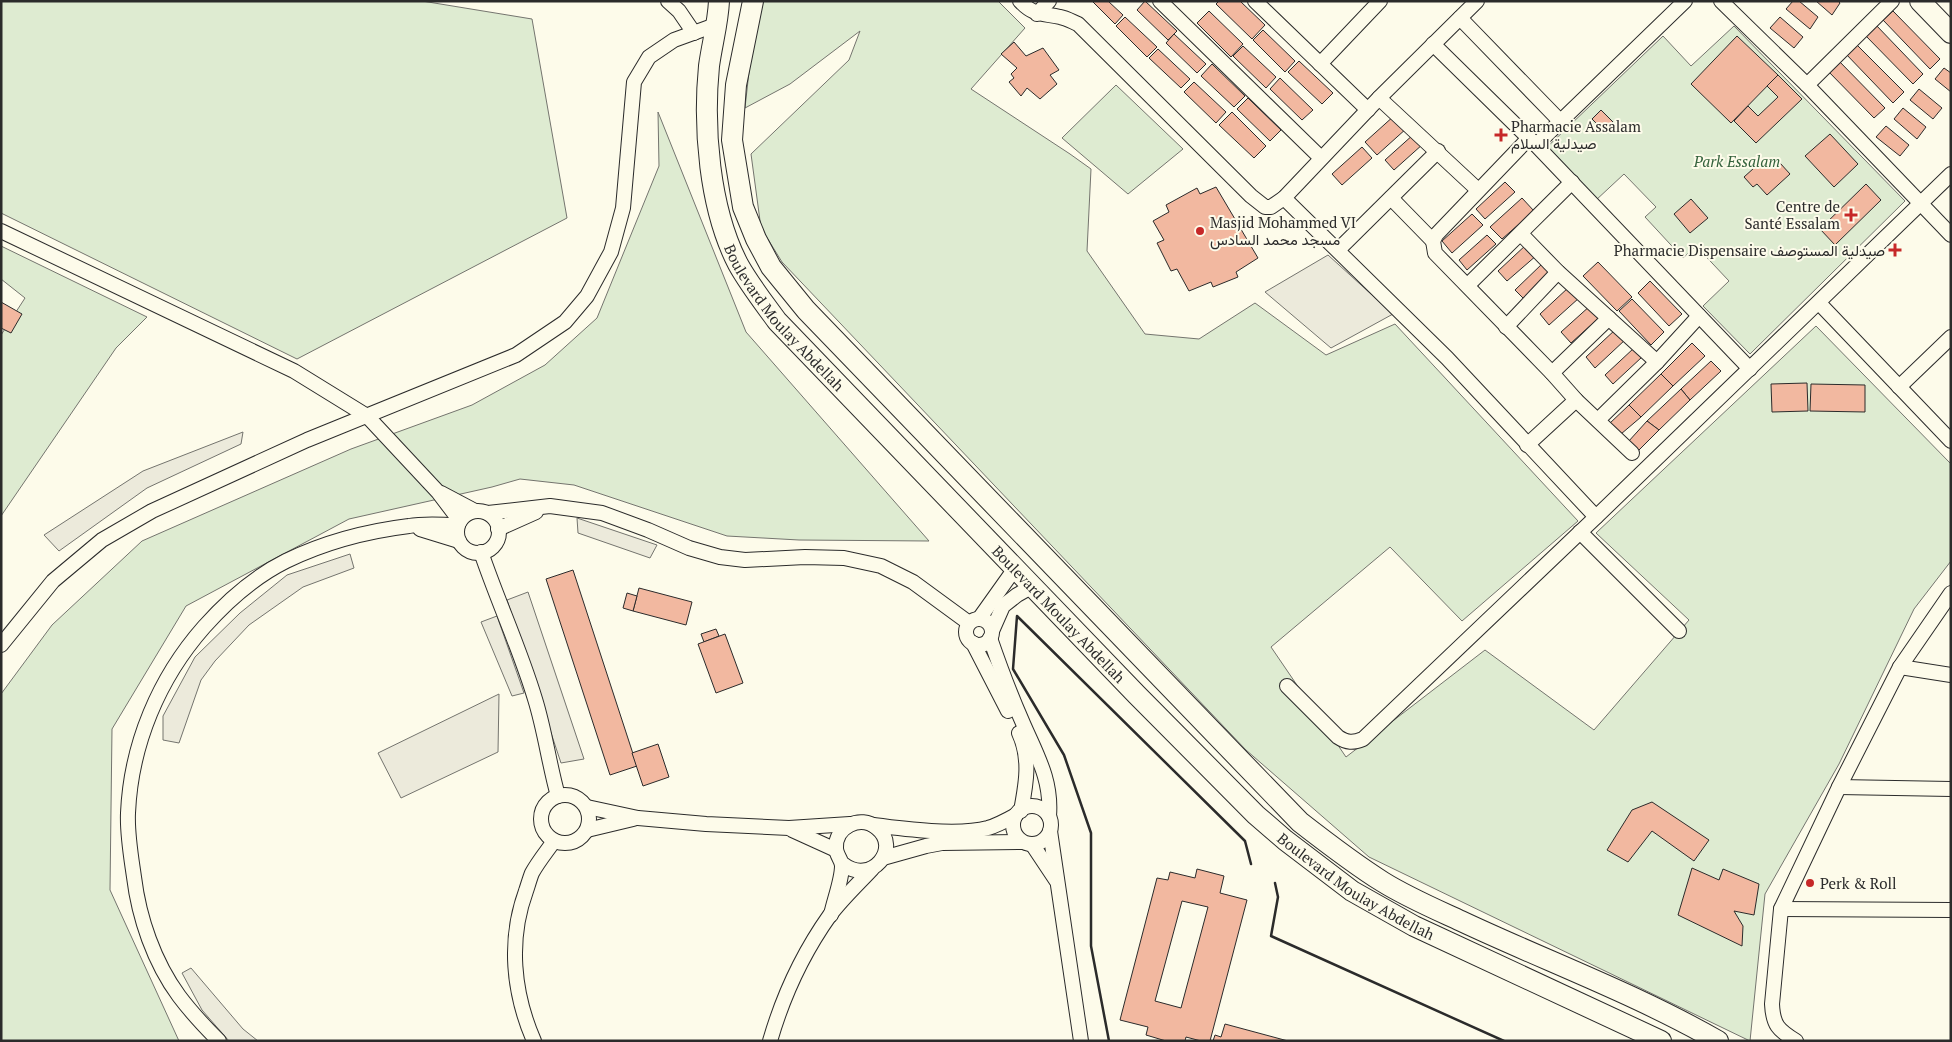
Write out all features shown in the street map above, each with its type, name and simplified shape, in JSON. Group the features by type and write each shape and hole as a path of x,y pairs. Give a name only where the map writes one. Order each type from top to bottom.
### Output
{"main road":[{"name":"Boulevard Moulay Abdellah","path":"720,1 718,24 710,64 706,130 717,204 738,264 778,321 1143,701 1256,815 1330,876 1414,926 1659,1040"},
{"name":"Boulevard Moulay Abdellah","path":"753,1 736,85 732,140 744,207 756,240 771,267 806,310 1300,822 1345,856 1384,882 1425,904 1507,943 1669,1014 1718,1041"},
{"path":"1920,1 1951,33"}],"street":[{"path":"668,1 679,11 694,33"},
{"path":"1020,1 1037,14 1061,17 1078,24 1265,207 1271,207 1284,198 1379,98 1475,2"},
{"path":"1037,14 1049,1"},
{"path":"1160,1 1321,158"},
{"path":"1255,1 1368,110"},
{"path":"1320,64 1380,1"},
{"path":"1433,241 1440,229 1478,190 1532,141 1561,122 1685,1"},
{"path":"1721,1 1807,85 1951,235"},
{"path":"1807,85 1892,1"},
{"path":"1460,18 1561,122"},
{"path":"2,644 53,581 102,540 152,511 216,480 516,355 565,322 587,296 611,252 623,208 634,82 649,57 674,40 718,24"},
{"path":"1433,44 1572,182 1750,369"},
{"path":"1379,98 1478,190"},
{"path":"1338,250 1438,151"},
{"path":"1287,686 1345,742 1355,742 1363,739 1951,174"},
{"path":"1468,285 1572,182"},
{"path":"1284,198 1446,358 1596,517"},
{"path":"1391,198 1433,241 1435,252 1576,400 1632,453"},
{"path":"1,231 294,371 367,416 438,492 459,523"},
{"path":"1521,234 1558,272 1657,362"},
{"path":"1506,326 1558,272"},
{"path":"1818,303 1951,441"},
{"path":"1598,420 1657,362 1699,316"},
{"path":"1552,373 1609,318"},
{"path":"1899,387 1951,337"},
{"path":"1527,445 1576,400"},
{"path":"410,525 459,541 468,550 481,552 487,550 496,542 498,529 493,517 438,492"},
{"path":"498,529 550,506"},
{"path":"459,541 457,533 459,523 464,516 481,512 550,506 602,514 720,558 745,560 805,557 844,558 880,566 912,582 974,621 985,620 990,624 991,634 1010,692 1037,753 1049,789 1050,831 1060,885 1082,1041"},
{"path":"219,1041 178,995 161,965 145,928 136,894 128,814 132,777 142,737 160,690 187,646 226,603 260,577 293,558 317,548 368,533 410,525 459,523"},
{"path":"1580,532 1679,630"},
{"path":"481,552 497,600 523,662 535,700 558,796"},
{"path":"1016,567 966,632 1024,745 1027,763 1026,784 1013,827 1018,838 1027,843 1060,885"},
{"path":"973,643 982,644 991,634 1003,606 1033,586"},
{"path":"1796,1041 1779,1030 1772,1019 1781,908 1839,787 1900,667 1951,593"},
{"path":"1900,667 1951,675"},
{"path":"1839,787 1951,789"},
{"path":"571,795 583,802 587,807 590,822 583,836 570,843 554,841 547,836 543,829 541,813 550,800 558,796 571,795"},
{"path":"587,807 638,818 789,828 858,822 901,828 968,831 991,827 1029,807 1038,808 1049,816"},
{"path":"587,830 638,818"},
{"path":"850,824 839,835 836,850 843,864 856,871 872,869"},
{"path":"770,1041 777,1018 799,965 830,914 883,858 886,843 883,836 873,825"},
{"path":"789,828 836,850"},
{"path":"883,858 942,843 1037,844 1045,839 1050,831"},
{"path":"534,1041 523,1017 517,991 516,930 520,908 532,872 554,841"},
{"path":"830,914 843,864"},
{"path":"1781,908 1951,910"}],"green space":[{"path":"1,1 422,1 532,19 567,218 297,359 1,213"},
{"path":"760,1 998,1 1025,28 971,89 1091,169 1087,251 1145,334 1199,339 1255,303 1326,355 1395,324 1578,521 1462,621 1390,547 1271,647 1346,757 1485,650 1594,730 1689,620 1596,533 1816,326 1951,464 1951,561 1914,609 1839,764 1765,894 1750,1041 1369,857 1246,750 782,262 761,228 751,154 849,60 860,31 790,84 745,108 754,26"},
{"name":"Park Essalam","path":"1734,26 1905,201 1750,354 1703,306 1729,281 1696,246 1683,258 1645,217 1656,207 1624,174 1595,201 1545,149 1663,36 1691,66"},
{"path":"1116,85 1183,149 1128,194 1062,138"},
{"path":"658,112 746,332 929,541 799,540 727,536 574,485 520,479 349,519 186,606 112,729 110,890 179,1041 1,1041 1,694 52,625 142,541 351,449 472,405 545,365 597,318 659,166"},
{"path":"1,246 147,317 116,348 1,516 1,335 25,298 1,279"}],"shaded area":[{"path":"1328,255 1393,314 1331,348 1265,292"},
{"path":"243,432 241,444 147,488 59,551 44,535 143,471"},
{"path":"577,518 657,545 650,558 578,533"},
{"path":"350,554 354,568 303,587 249,625 215,661 201,680 179,743 163,740 163,716 195,657 240,613 287,575"},
{"path":"528,592 584,759 561,763 507,600"},
{"path":"497,616 524,693 512,696 481,622"},
{"path":"499,694 498,752 401,798 378,753"},
{"path":"191,968 243,1029 258,1041 229,1041 202,1010 182,973"}],"building":[{"path":"1092,1 1108,1 1123,15 1115,24"},
{"path":"1145,1 1177,31 1168,40 1137,10"},
{"path":"1219,1 1240,1 1265,25 1252,39 1216,4"},
{"path":"1793,1 1799,1 1818,17 1810,29 1786,9"},
{"path":"1816,1 1838,1 1840,3 1832,15"},
{"path":"1209,11 1243,44 1231,57 1197,23"},
{"path":"1893,11 1940,59 1930,69 1883,20"},
{"path":"1125,17 1157,47 1147,57 1116,26"},
{"path":"1780,17 1803,37 1794,48 1770,28"},
{"path":"1875,24 1923,74 1913,84 1864,34"},
{"path":"1263,30 1295,61 1285,72 1253,40"},
{"path":"1174,34 1206,64 1197,73 1166,43"},
{"path":"1737,36 1778,75 1731,123 1691,84"},
{"path":"1014,42 1026,56 1043,48 1059,70 1050,75 1057,84 1040,99 1027,88 1021,96 1009,82 1014,78 1011,74 1017,68 1001,54"},
{"path":"1855,43 1904,92 1893,103 1845,53"},
{"path":"1243,46 1276,77 1266,88 1233,56"},
{"path":"1158,49 1190,79 1181,88 1149,58"},
{"path":"1836,58 1885,108 1874,118 1825,68"},
{"path":"1299,61 1333,93 1322,104 1288,72"},
{"path":"1212,64 1245,96 1234,107 1201,76"},
{"path":"1944,68 1951,73 1951,92 1935,79"},
{"path":"1778,75 1802,99 1756,143 1734,121 1748,106 1758,116 1778,97 1767,86"},
{"path":"1280,78 1313,110 1302,120 1270,89"},
{"path":"1194,82 1226,112 1216,123 1184,92"},
{"path":"1919,89 1942,108 1933,119 1910,100"},
{"path":"1248,98 1281,130 1270,141 1237,109"},
{"path":"1903,108 1926,127 1917,139 1894,119"},
{"path":"1601,110 1613,122 1604,131 1592,119"},
{"path":"1232,112 1266,146 1254,158 1219,125"},
{"path":"1395,115 1407,128 1377,155 1365,142"},
{"path":"1886,126 1909,145 1900,156 1876,137"},
{"path":"1414,134 1423,144 1394,170 1385,160"},
{"path":"1830,134 1858,164 1834,187 1805,156"},
{"path":"1362,147 1372,158 1342,185 1332,174"},
{"path":"1764,159 1773,169 1780,163 1790,174 1767,195 1757,184 1753,187 1744,177"},
{"path":"1505,182 1515,192 1485,219 1476,209"},
{"name":"Centre de Santé Essalam","path":"1866,184 1881,200 1835,245 1820,229"},
{"name":"Masjid Mohammed VI مسجد محمد السادس","path":"1216,187 1258,258 1236,272 1238,277 1213,287 1211,282 1189,291 1177,269 1171,271 1157,243 1164,240 1153,221 1169,212 1166,205 1197,188 1200,194"},
{"path":"1522,198 1534,211 1502,239 1490,227"},
{"path":"1691,199 1708,218 1690,233 1674,214"},
{"path":"1472,214 1483,225 1452,253 1442,241"},
{"path":"1487,235 1496,244 1467,270 1459,260"},
{"path":"1527,244 1537,255 1507,281 1498,271"},
{"path":"1598,262 1632,297 1617,311 1583,276"},
{"path":"1543,263 1553,273 1524,299 1515,290"},
{"path":"1650,281 1682,314 1669,326 1638,293"},
{"path":"1569,287 1579,298 1549,325 1540,314"},
{"path":"1632,299 1664,332 1651,345 1619,311"},
{"path":"1,302 22,314 11,333 1,328"},
{"path":"1591,305 1601,316 1571,343 1561,332"},
{"path":"1616,329 1626,339 1595,368 1586,357"},
{"path":"1692,343 1705,356 1673,386 1661,374"},
{"path":"1634,348 1642,357 1613,384 1605,375"},
{"path":"1711,361 1721,371 1690,400 1681,389"},
{"path":"1661,374 1673,386 1641,417 1629,405"},
{"path":"1807,383 1808,411 1772,412 1771,384"},
{"path":"1811,384 1865,385 1865,412 1810,411"},
{"path":"1681,389 1690,400 1659,430 1647,421"},
{"path":"1629,405 1641,417 1621,434 1609,424"},
{"path":"1647,421 1659,430 1638,451 1628,442"},
{"path":"573,570 637,766 610,775 546,579"},
{"path":"639,588 692,602 686,625 633,611"},
{"path":"627,593 637,596 633,611 623,608"},
{"path":"716,629 719,636 704,642 701,634"},
{"path":"725,634 743,683 716,693 698,644"},
{"path":"658,744 669,777 643,786 632,753"},
{"path":"1652,802 1709,840 1694,861 1652,831 1628,862 1607,850 1632,810"},
{"path":"1692,868 1719,880 1723,869 1759,884 1754,915 1734,911 1743,926 1742,946 1678,915"},
{"path":"1197,869 1224,876 1220,893 1247,900 1210,1041 1186,1037 1185,1041 1166,1041 1146,1035 1148,1027 1120,1020 1157,878 1168,880 1170,872 1195,878","holes":["1182,901 1208,907 1181,1008 1155,1001"]},
{"path":"1225,1024 1288,1041 1213,1041 1215,1035 1221,1037"}],"wall":[{"path":"1109,1041 1091,946 1091,833 1064,755 1013,669 1017,616 1245,841 1251,864"},
{"path":"1275,883 1278,897 1271,936 1504,1041"}],"place":[{"name":"Pharmacie Assalam صيدلية السلام","path":"1501,135"},
{"name":"Centre de Santé Essalam","path":"1851,215"},
{"name":"Masjid Mohammed VI مسجد محمد السادس","path":"1200,231"},
{"name":"Pharmacie Dispensaire صيدلية المستوصف","path":"1895,250"},
{"name":"Perk & Roll","path":"1810,883"}]}
